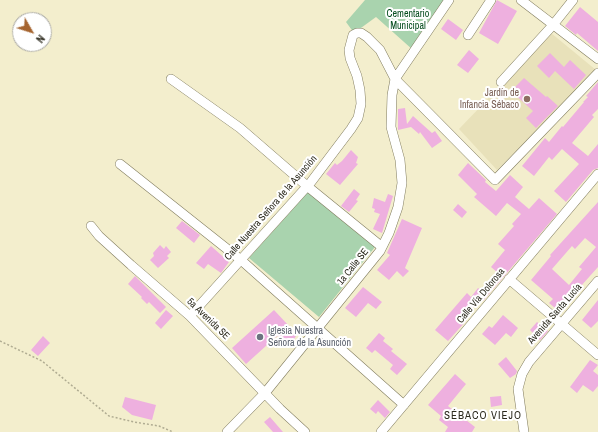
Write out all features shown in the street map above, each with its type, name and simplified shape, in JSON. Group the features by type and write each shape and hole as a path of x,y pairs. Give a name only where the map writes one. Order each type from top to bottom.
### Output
{"street":[{"path":"449,0 395,79 495,180 598,74"},
{"path":"468,35 491,0"},
{"path":"521,0 598,59"},
{"path":"501,82 553,25 573,0"},
{"name":"Calle Nuestra Señora de la Asunción","path":"190,316 307,186 352,130 358,118 361,104 357,76 350,58 349,50 353,35 361,33 380,50 395,79"},
{"path":"171,79 240,128 307,186 382,247"},
{"name":"1a Calle SE","path":"227,432 265,393 318,328 382,247 389,233 398,207 402,183 400,160 391,127 392,94 395,79"},
{"path":"120,164 241,260 404,405"},
{"name":"Calle Vía Dolorosa","path":"381,432 598,174"},
{"name":"5a Avenida SE","path":"91,226 99,236 190,316 305,432"},
{"path":"509,279 598,355"},
{"name":"Avenida Santa Lucía","path":"524,432 518,389 522,374 529,362 560,324 598,281"}],"path":[{"path":"0,341 42,361 109,416 159,426 173,432"}],"shaded area":[{"name":"Jardín de Infancia Sébaco","path":"551,33 596,70 497,170 459,129"}],"green space":[{"name":"Cementario Municipal","path":"365,0 445,0 413,50 376,17 354,33 346,22"},
{"path":"308,192 375,247 319,317 249,258"}],"building":[{"path":"497,0 517,11 498,44 479,33"},
{"path":"580,7 598,22 598,51 577,33 576,35 565,26"},
{"path":"448,19 463,30 456,40 441,29"},
{"path":"469,50 479,59 468,73 457,65"},
{"path":"550,53 564,67 570,60 586,75 574,89 555,71 549,78 537,66"},
{"path":"524,78 558,106 536,128 526,118 533,111 511,91"},
{"path":"598,82 598,109 592,115 594,117 572,143 588,156 598,144 598,168 593,170 566,202 554,191 579,164 562,149 552,160 549,157 534,176 522,166 545,138 549,142 562,126 563,127 588,97 586,96"},
{"path":"405,108 407,124 413,116 432,133 435,131 442,141 432,148 420,132 419,134 411,127 398,130 398,109"},
{"path":"351,150 358,157 356,163 358,164 340,185 326,174 335,163 337,165 342,161"},
{"path":"468,163 486,180 485,182 496,191 510,175 523,187 515,197 529,209 539,198 557,214 483,301 480,298 463,318 466,321 448,341 435,330 467,293 471,297 478,288 481,290 497,272 491,267 505,250 498,244 514,226 512,224 521,214 507,203 496,216 474,197 477,194 458,175"},
{"path":"354,189 360,194 356,200 358,201 349,212 341,206"},
{"path":"388,194 393,196 382,233 373,229 380,214 374,212 375,209 372,208 374,198 385,202"},
{"path":"598,202 598,267 581,286 583,288 561,313 549,303 553,299 531,280 551,256 550,255","holes":["585,238 596,247 579,267 582,269 569,285 552,269 572,246 575,249"]},
{"path":"458,204 467,212 462,218 453,210"},
{"path":"402,219 422,228 405,268 409,271 403,277 397,271 389,280 377,270 390,255 387,253"},
{"path":"182,221 200,235 194,243 176,228"},
{"path":"160,245 164,249 166,246 171,252 167,256 169,258 158,268 150,260 154,256 153,253"},
{"path":"211,246 229,262 221,273 208,264 204,269 196,263"},
{"path":"135,276 166,307 160,313 149,302 147,304 128,284"},
{"path":"363,287 382,302 376,309 368,303 356,317 345,308"},
{"path":"598,300 598,321 591,328 582,320"},
{"path":"166,310 173,316 161,329 155,323"},
{"name":"Iglesia Nuestra Señora de la Asunción","path":"274,310 289,326 286,329 296,336 292,342 277,336 246,364 232,348"},
{"path":"503,315 518,328 511,337 506,333 495,345 482,334 489,326 492,328"},
{"path":"537,322 548,331 540,340 530,330"},
{"path":"379,333 385,338 383,341 393,349 391,351 407,364 397,375 390,369 393,365 375,350 372,353 366,348"},
{"path":"43,336 50,343 38,356 31,350"},
{"path":"506,357 517,371 516,374 510,378 498,364"},
{"path":"590,360 598,365 593,371 598,375 598,386 593,392 583,385 577,393 570,387"},
{"path":"455,374 466,384 448,406 475,427 472,432 445,432 448,427 439,420 441,416 428,405"},
{"path":"501,396 502,405 491,407 490,397"},
{"path":"125,397 156,405 152,420 132,415 122,407"},
{"path":"378,400 390,412 385,418 378,411 376,414 370,409"},
{"path":"270,417 283,432 273,432 264,422"}],"place":[{"name":"Jardín de Infancia Sébaco","path":"527,99"},
{"name":"Iglesia Nuestra Señora de la Asunción","path":"260,337"}],"district":[{"name":"SÉBACO VIEJO","path":"483,416"}]}
